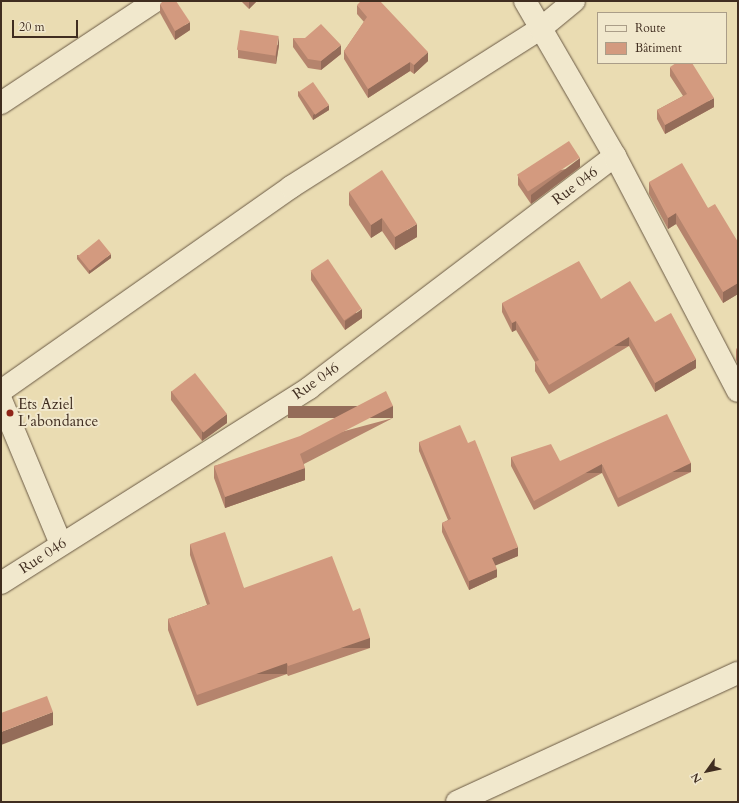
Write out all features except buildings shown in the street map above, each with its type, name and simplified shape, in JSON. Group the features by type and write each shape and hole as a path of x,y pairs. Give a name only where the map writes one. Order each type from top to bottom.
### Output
{"street":[{"path":"1,103 155,1"},
{"path":"525,1 615,156 738,391"},
{"path":"1,391 292,187 540,29 574,1"},
{"name":"Rue 046","path":"1,583 309,388 615,156"},
{"path":"1,400 61,544"},
{"path":"457,802 738,673"}],"place":[{"name":"Ets Aziel L'abondance","path":"10,413"}]}
